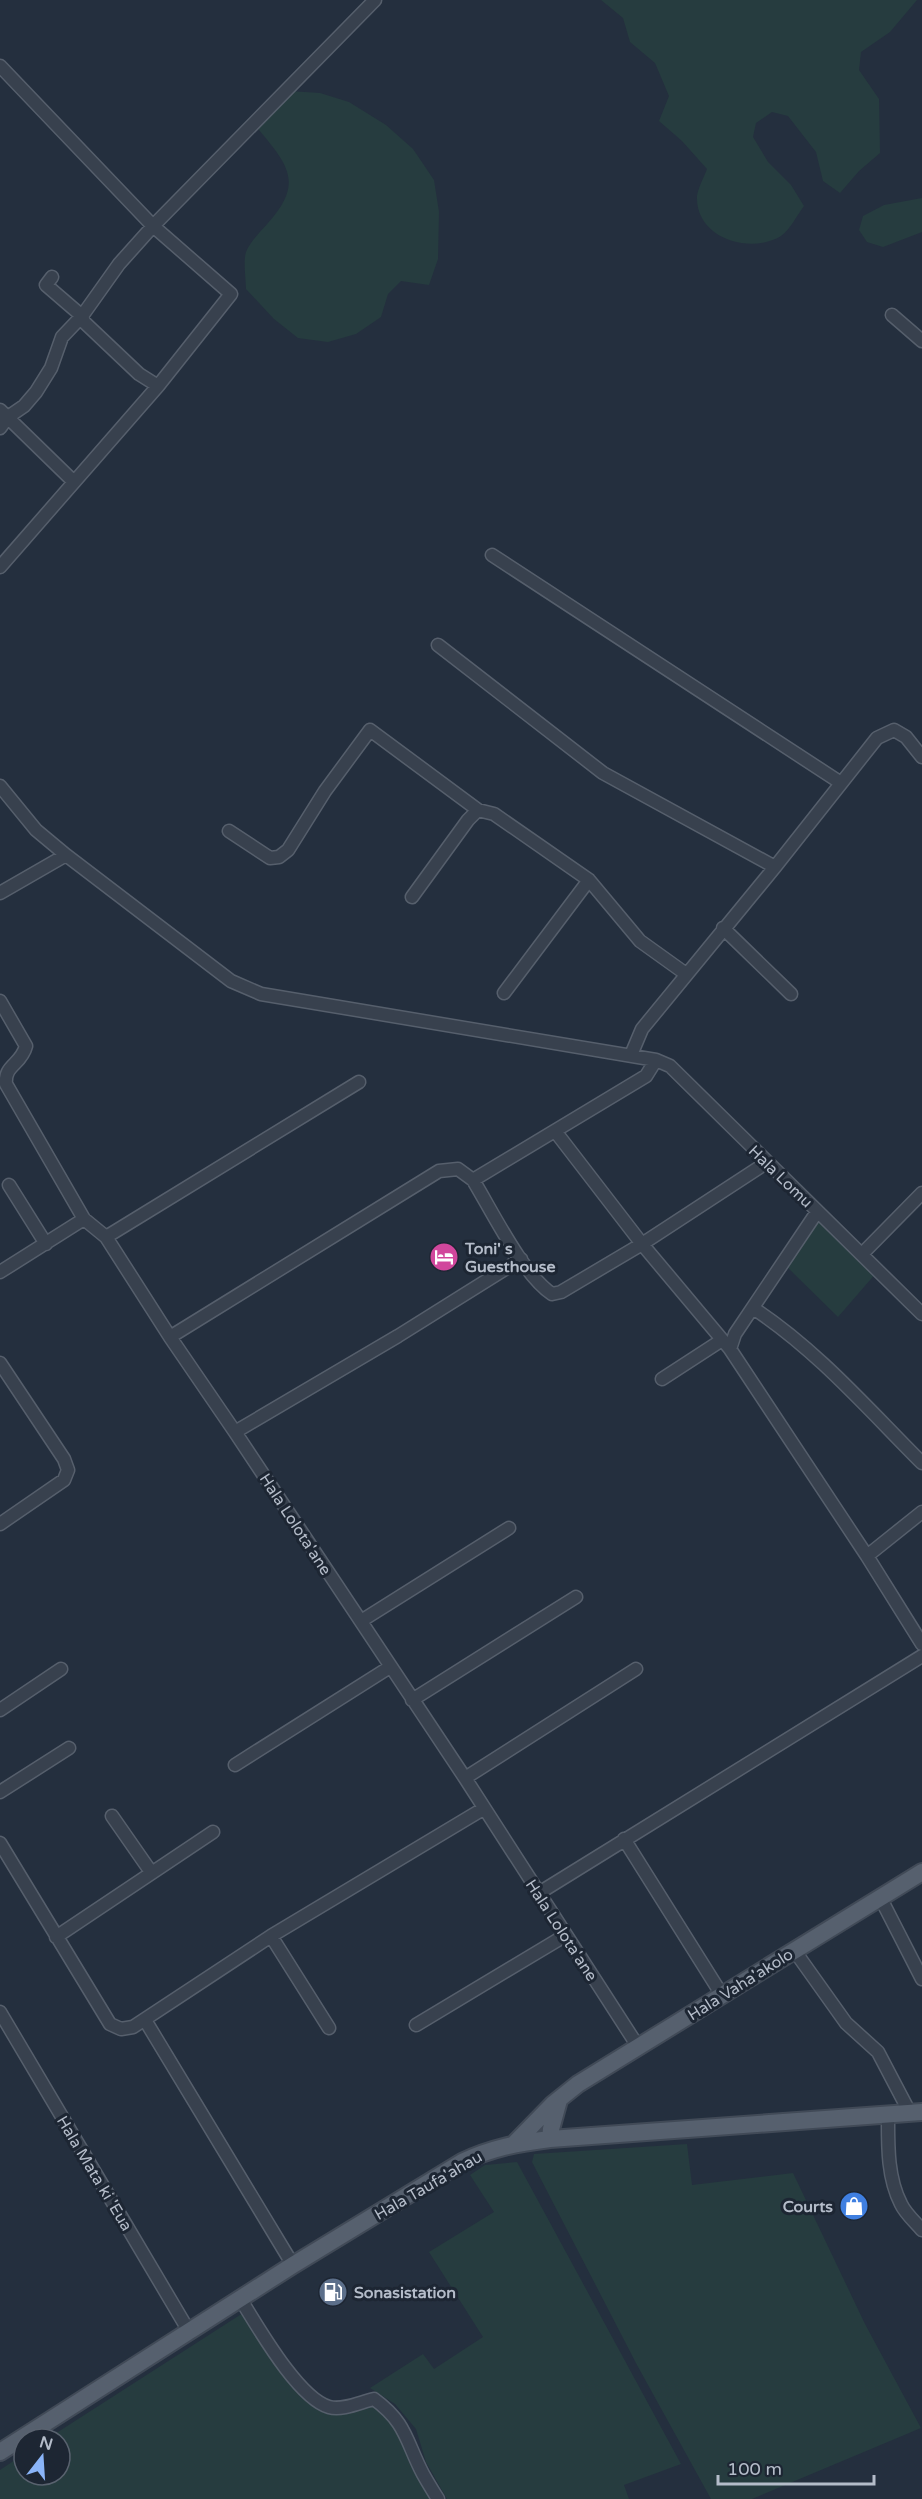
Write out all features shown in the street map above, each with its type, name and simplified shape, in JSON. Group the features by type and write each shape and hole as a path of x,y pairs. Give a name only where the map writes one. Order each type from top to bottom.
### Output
{"main road":[{"name":"Hala Vaha'akolo","path":"514,2144 578,2084 922,1872"},
{"path":"550,2139 560,2099"},
{"name":"Hala Taufa'ahau","path":"0,2452 190,2333 293,2265 462,2162 489,2150 550,2139 916,2112"}],"street":[{"path":"4,413 24,406 36,392 51,368 62,337 82,316 119,264 153,226 375,0"},
{"path":"0,66 153,226 231,294 158,386 0,567"},
{"path":"52,277 46,285 82,316 84,322 139,374 158,386"},
{"path":"892,315 922,341"},
{"path":"0,428 4,413"},
{"path":"4,413 73,481"},
{"path":"492,555 841,783"},
{"path":"438,645 603,772 775,867"},
{"path":"229,831 270,858 279,857 288,850 325,791 370,730 478,810 494,814 589,880 640,941 686,974"},
{"path":"631,1055 642,1029 877,738 894,730 906,737 922,757"},
{"name":"Hala Lomu","path":"0,786 36,830 66,855 231,981 261,994 631,1055 656,1060 670,1066 922,1314"},
{"path":"412,897 468,820 478,810"},
{"path":"0,893 66,855"},
{"path":"504,993 589,880"},
{"path":"723,928 791,994"},
{"name":"Hala Lolota'ane","path":"0,1001 26,1046 23,1058 10,1068 5,1076 6,1083 84,1219 106,1237 170,1337 465,1778 639,2048"},
{"path":"473,1180 646,1076 656,1060"},
{"path":"106,1237 359,1082"},
{"path":"555,1131 642,1244 726,1344 867,1556 922,1644"},
{"path":"170,1337 439,1171 458,1169 473,1180 521,1259 543,1288 552,1294 561,1292 642,1244 766,1163"},
{"path":"9,1185 46,1244"},
{"path":"862,1254 922,1193"},
{"path":"662,1379 726,1344 817,1212"},
{"path":"0,1272 84,1219"},
{"path":"235,1432 398,1336 521,1259"},
{"path":"753,1308 782,1327 812,1353 922,1463"},
{"path":"0,1364 64,1459 68,1470 64,1480 0,1524"},
{"path":"867,1556 922,1512"},
{"path":"361,1621 509,1528"},
{"path":"412,1700 576,1597"},
{"path":"539,1893 922,1656"},
{"path":"235,1765 390,1667"},
{"path":"0,1710 61,1669"},
{"path":"465,1778 636,1669"},
{"path":"0,1792 69,1748"},
{"path":"0,1843 110,2024 121,2029 133,2027 145,2020 271,1936 483,1809"},
{"path":"112,1816 151,1872"},
{"path":"56,1937 213,1832"},
{"path":"624,1839 722,1995"},
{"path":"880,1897 922,1979"},
{"path":"416,2025 566,1935"},
{"path":"271,1936 329,2028"},
{"path":"794,1950 846,2023 878,2052 916,2112"},
{"name":"Hala Mata ki 'Eua","path":"0,2012 190,2333"},
{"path":"145,2020 293,2265"},
{"path":"888,2114 888,2145 894,2188 901,2206 922,2230"},
{"path":"241,2300 298,2385 328,2407 341,2407 374,2399 389,2409 404,2429 422,2473 438,2499"}],"green space":[{"path":"601,0 917,0 890,32 861,52 859,70 879,99 880,153 859,171 840,193 823,181 816,152 788,116 772,112 756,123 753,137 768,162 791,185 804,206 781,236 755,244 727,239 705,223 699,211 697,196 707,169 682,141 659,121 669,96 655,63 630,42 623,18"},
{"path":"289,91 320,93 349,102 386,125 413,149 434,180 439,212 438,259 429,285 401,281 388,294 381,317 356,334 328,342 298,338 274,319 246,289 246,252 280,208 289,184 283,162 255,125"},
{"path":"922,198 922,232 883,247 867,242 859,230 863,216 884,205"},
{"path":"816,1217 877,1272 838,1317 784,1264"},
{"path":"687,2144 692,2185 793,2173 865,2324 921,2428 752,2499 711,2499 637,2365 532,2162 534,2154"},
{"path":"517,2162 681,2464 624,2485 629,2499 447,2499 426,2462 416,2429 395,2404 370,2388 423,2354 434,2369 483,2337 429,2252 494,2212 470,2175 485,2165"},
{"path":"243,2313 288,2381 310,2403 322,2410 334,2413 373,2405 388,2415 435,2499 0,2499 0,2470 12,2462 12,2487 72,2487 72,2427 66,2427"}],"place":[{"name":"Toni' s Guesthouse","path":"444,1257"},
{"name":"Courts","path":"854,2206"},
{"name":"Sonasistation","path":"333,2292"}]}
